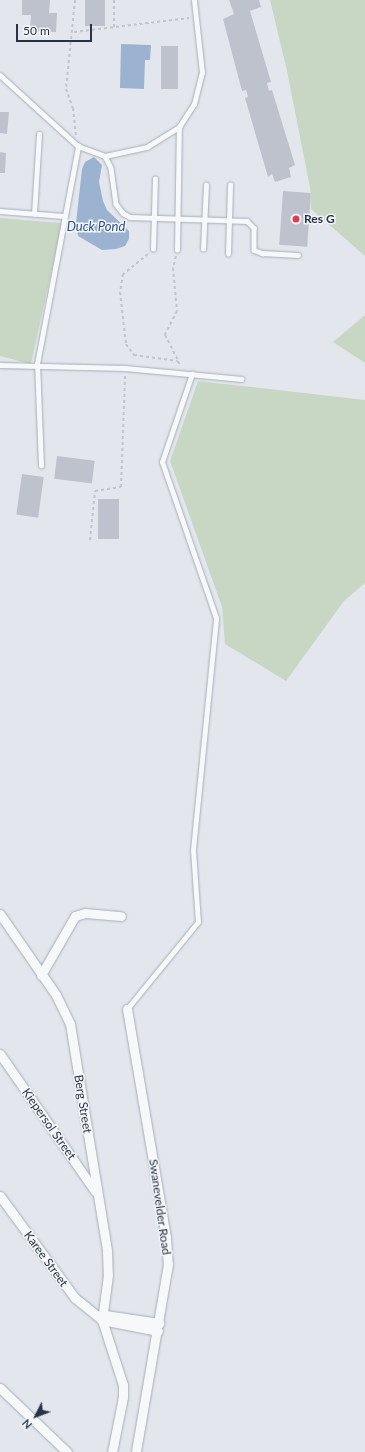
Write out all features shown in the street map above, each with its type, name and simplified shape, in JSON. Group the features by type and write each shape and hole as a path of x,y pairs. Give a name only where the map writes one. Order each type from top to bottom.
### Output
{"street":[{"path":"42,975 75,916 85,913 121,916"},
{"name":"Berg Street","path":"0,914 62,1006 70,1024 108,1263 101,1317"},
{"name":"Swanevelder Road","path":"127,1010 166,1238 167,1276 136,1452"},
{"name":"Kiepersol Street","path":"0,1054 97,1194"},
{"name":"Karee Street","path":"0,1196 66,1287 101,1317"},
{"path":"112,1452 123,1397 123,1385 101,1317 158,1327"},
{"path":"0,1388 67,1452"}],"lane":[{"path":"0,75 78,146 105,156 147,147 179,126 194,104 202,73 198,17 194,0"},
{"path":"177,250 179,219 179,126"},
{"path":"34,214 39,134"},
{"path":"40,466 37,364 78,146"},
{"path":"105,156 111,168 116,204 122,213 130,217 228,220 251,223 254,228 253,247 258,252 298,254"},
{"path":"153,249 155,179"},
{"path":"228,254 230,184"},
{"path":"203,249 206,185"},
{"path":"0,211 64,216"},
{"path":"0,365 37,364 125,368 241,379"},
{"path":"127,1010 198,922 193,850 216,618 162,462 192,374"}],"path":[{"path":"75,0 74,32 66,89 73,108 78,146"},
{"path":"114,0 114,28"},
{"path":"74,32 198,17"},
{"path":"153,249 123,274 120,292 123,334 126,344 134,355 178,361"},
{"path":"177,250 173,268 177,311 165,335 178,361 182,373"},
{"path":"90,540 95,491 121,487 125,368"}],"green space":[{"path":"270,0 365,0 365,256 311,209 311,193 287,71"},
{"path":"0,218 62,223 31,364 0,356"},
{"path":"365,315 365,363 333,342"},
{"path":"198,381 365,400 365,583 344,601 286,681 225,644 222,607 170,461"}],"water":[{"path":"121,44 151,45 150,60 145,60 144,89 120,88"},
{"name":"Duck Pond","path":"94,157 102,165 99,182 103,201 107,210 129,231 129,239 125,246 116,249 102,250 78,236 76,223 82,169 85,162"}],"building":[{"path":"22,0 50,0 49,13 57,13 56,32 30,31 31,15 22,15"},
{"path":"85,0 105,0 105,26 85,26"},
{"path":"229,0 259,0 261,7 250,11 271,82 267,83 269,91 272,90 295,165 289,168 291,177 275,182 272,174 268,177 245,98 248,97 246,90 242,91 223,19 234,14"},
{"path":"161,46 178,46 178,89 161,89"},
{"path":"0,112 9,112 7,134 0,133"},
{"path":"0,152 6,153 5,173 0,173"},
{"name":"Res G","path":"283,191 311,193 307,247 279,245"},
{"path":"57,456 95,461 92,483 54,479"},
{"path":"22,474 44,477 38,518 16,515"},
{"path":"98,499 119,499 119,539 98,539"}],"place":[{"name":"Res G","path":"296,219"}]}
